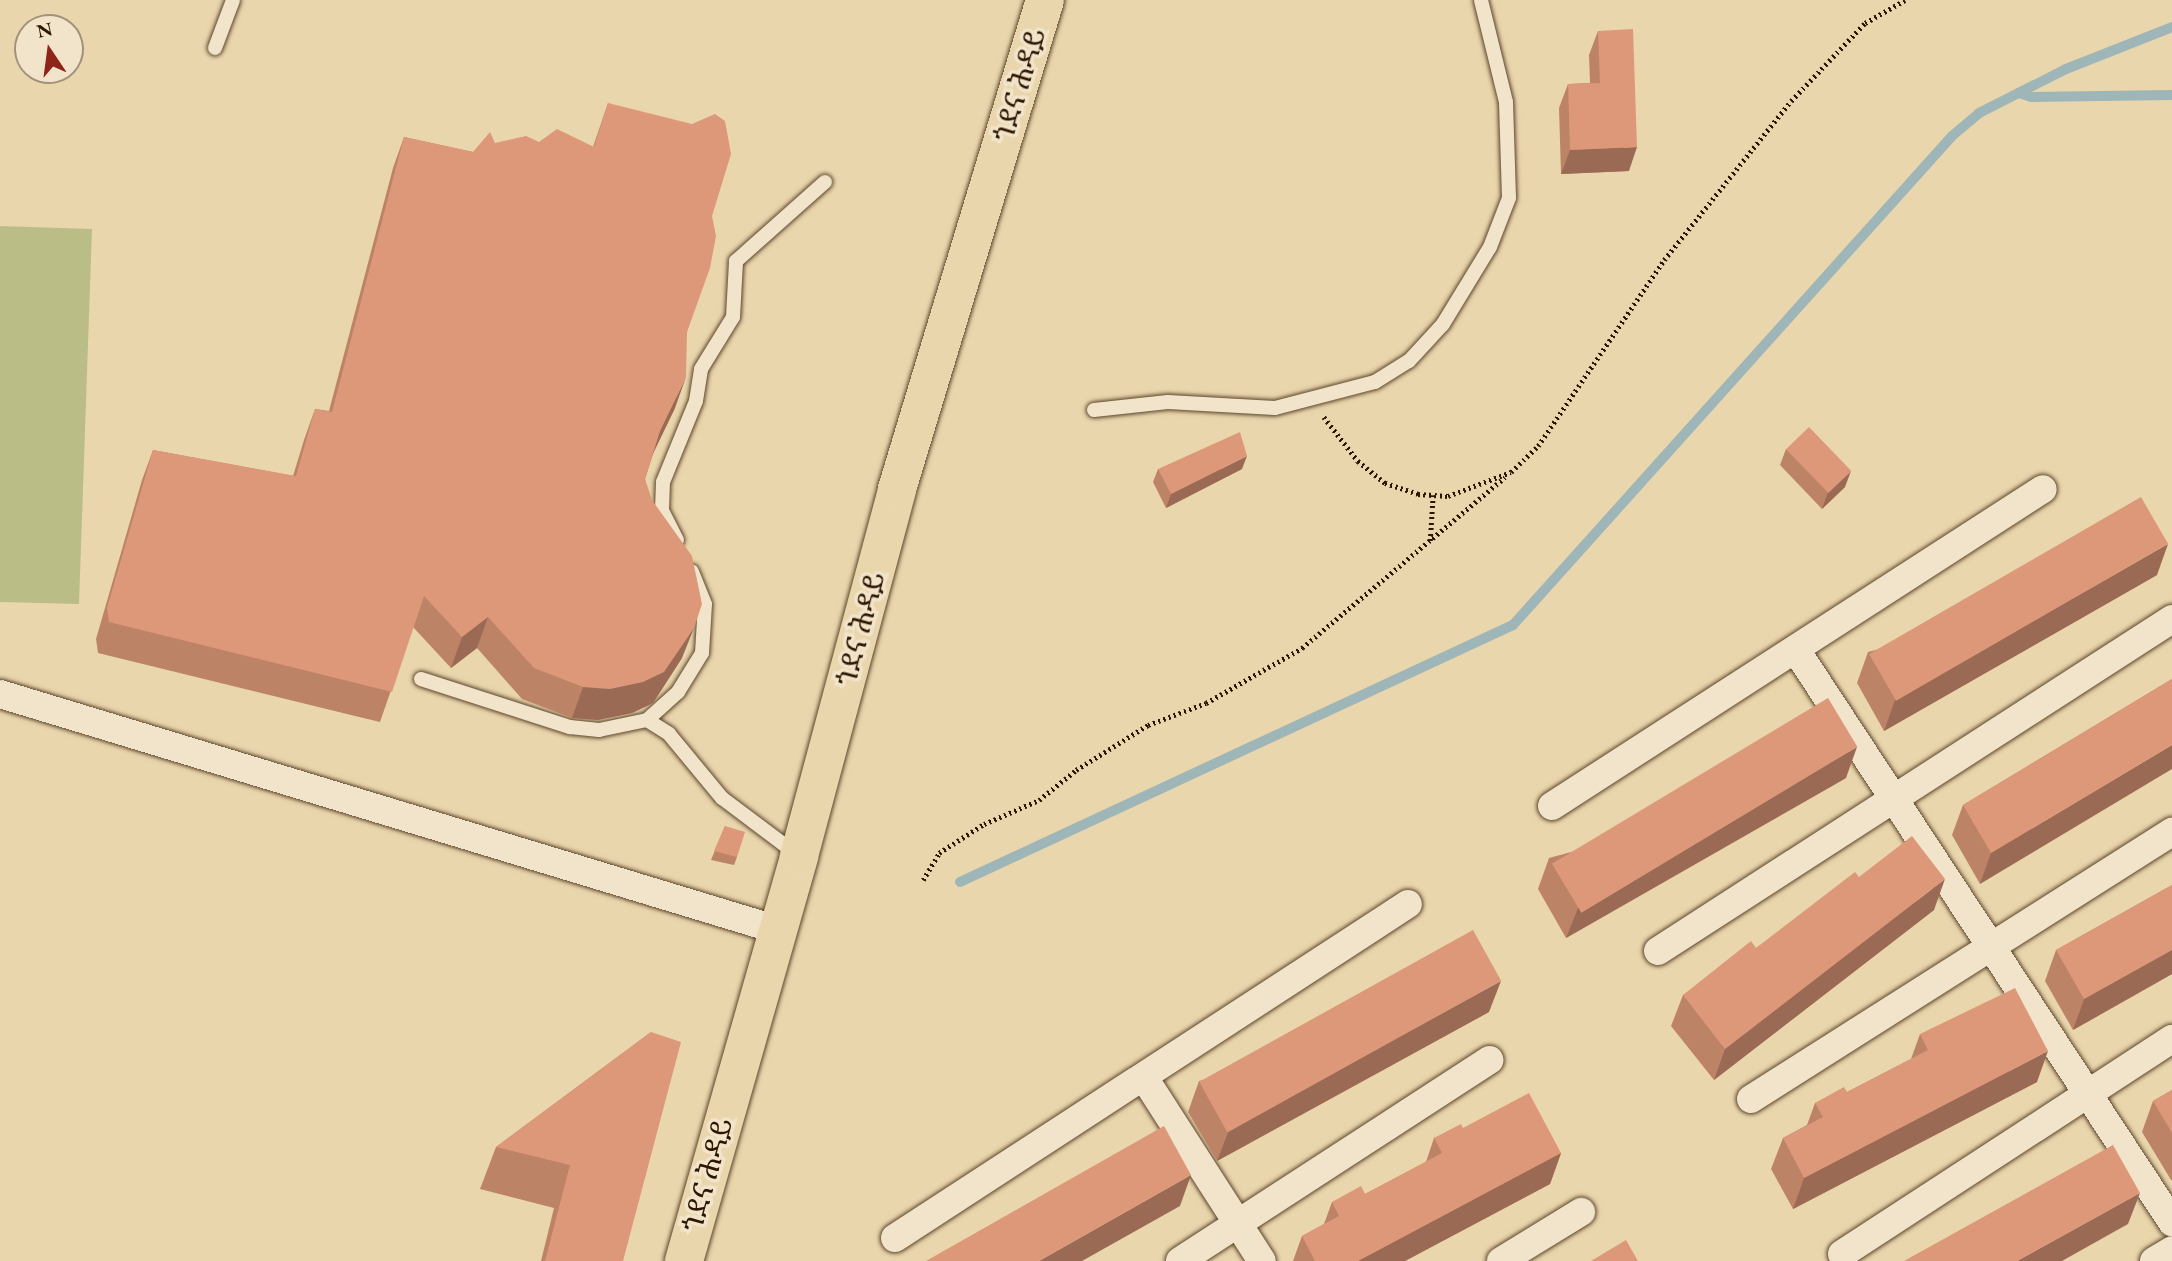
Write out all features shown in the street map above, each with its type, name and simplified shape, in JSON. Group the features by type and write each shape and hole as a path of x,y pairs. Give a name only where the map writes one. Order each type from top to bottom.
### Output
{"main road":[{"name":"ጎደና ሕዳይ","path":"684,1261 799,856 897,489 1045,0"}],"street":[{"path":"1552,806 2043,489"},
{"path":"1658,951 2172,619"},
{"path":"1796,650 2172,1222"},
{"path":"0,694 778,930"},
{"path":"1751,1099 2172,832"},
{"path":"895,1238 1145,1079 1408,905"},
{"path":"1842,1254 2172,1039"},
{"path":"1180,1261 1490,1060"},
{"path":"1145,1079 1262,1261"},
{"path":"1501,1261 1581,1212"},
{"path":"2154,1261 2172,1250"}],"lane":[{"path":"215,48 233,0"},
{"path":"1094,410 1168,402 1275,408 1375,382 1409,361 1443,324 1490,247 1509,198 1506,102 1481,0"},
{"path":"421,679 570,727 599,730 647,720 666,706 702,653 705,604 662,510 663,482 696,401 701,369 733,317 736,261 825,181"},
{"path":"666,706 669,734"},
{"path":"647,720 669,734 722,798 799,856"}],"path":[{"path":"923,880 939,853 984,824 1039,800 1076,770 1149,725 1206,702 1302,648 1511,472 1538,446 1664,260 1791,101 1866,23 1905,0"},
{"path":"1317,399 1326,422 1358,461 1385,482 1433,495 1478,488 1511,472"},
{"path":"1430,541 1433,495"}],"green space":[{"path":"0,226 92,229 79,604 0,602"}],"building":[{"path":"1633,29 1637,147 1570,150 1568,84 1600,83 1598,31"},
{"path":"608,103 692,124 715,114 725,121 731,154 712,216 716,236 710,268 687,332 686,377 660,431 645,479 652,500 692,556 702,604 694,628 664,672 643,682 610,689 583,687 534,668 488,617 462,637 424,596 392,692 109,622 107,608 153,450 296,476 315,409 332,412 404,137 473,152 490,132 495,143 526,136 539,142 557,129 594,147"},
{"path":"1809,427 1851,471 1828,493 1786,449"},
{"path":"1240,432 1247,456 1171,494 1158,469"},
{"path":"2141,497 2168,544 1896,701 1869,654"},
{"path":"2172,679 2172,745 1991,853 1963,805"},
{"path":"1828,698 1857,747 1581,913 1552,864"},
{"path":"725,826 745,832 737,857 714,851"},
{"path":"1912,836 1945,879 1725,1049 1683,995 1751,941 1756,948 1855,872 1859,877"},
{"path":"2172,885 2172,950 2084,999 2056,950"},
{"path":"1473,930 1501,981 1227,1132 1199,1082"},
{"path":"2015,988 2048,1051 1804,1178 1783,1138 1823,1117 1815,1103 1844,1087 1847,1092 1928,1050 1920,1034"},
{"path":"651,1032 681,1042 623,1261 545,1261 570,1165 496,1147"},
{"path":"2172,1090 2172,1133 2153,1101"},
{"path":"1529,1093 1561,1153 1358,1261 1315,1261 1302,1236 1339,1216 1332,1202 1361,1186 1365,1194 1442,1153 1434,1138 1461,1124 1463,1128"},
{"path":"1164,1126 1191,1175 1039,1261 926,1261"},
{"path":"2113,1145 2140,1193 2017,1261 1904,1261"},
{"path":"1626,1240 1638,1261 1591,1261"}],"waterway":[{"path":"960,882 1513,625 1952,136 1979,113 2066,69 2172,27"},
{"path":"2019,93 2031,97 2172,95"}]}
